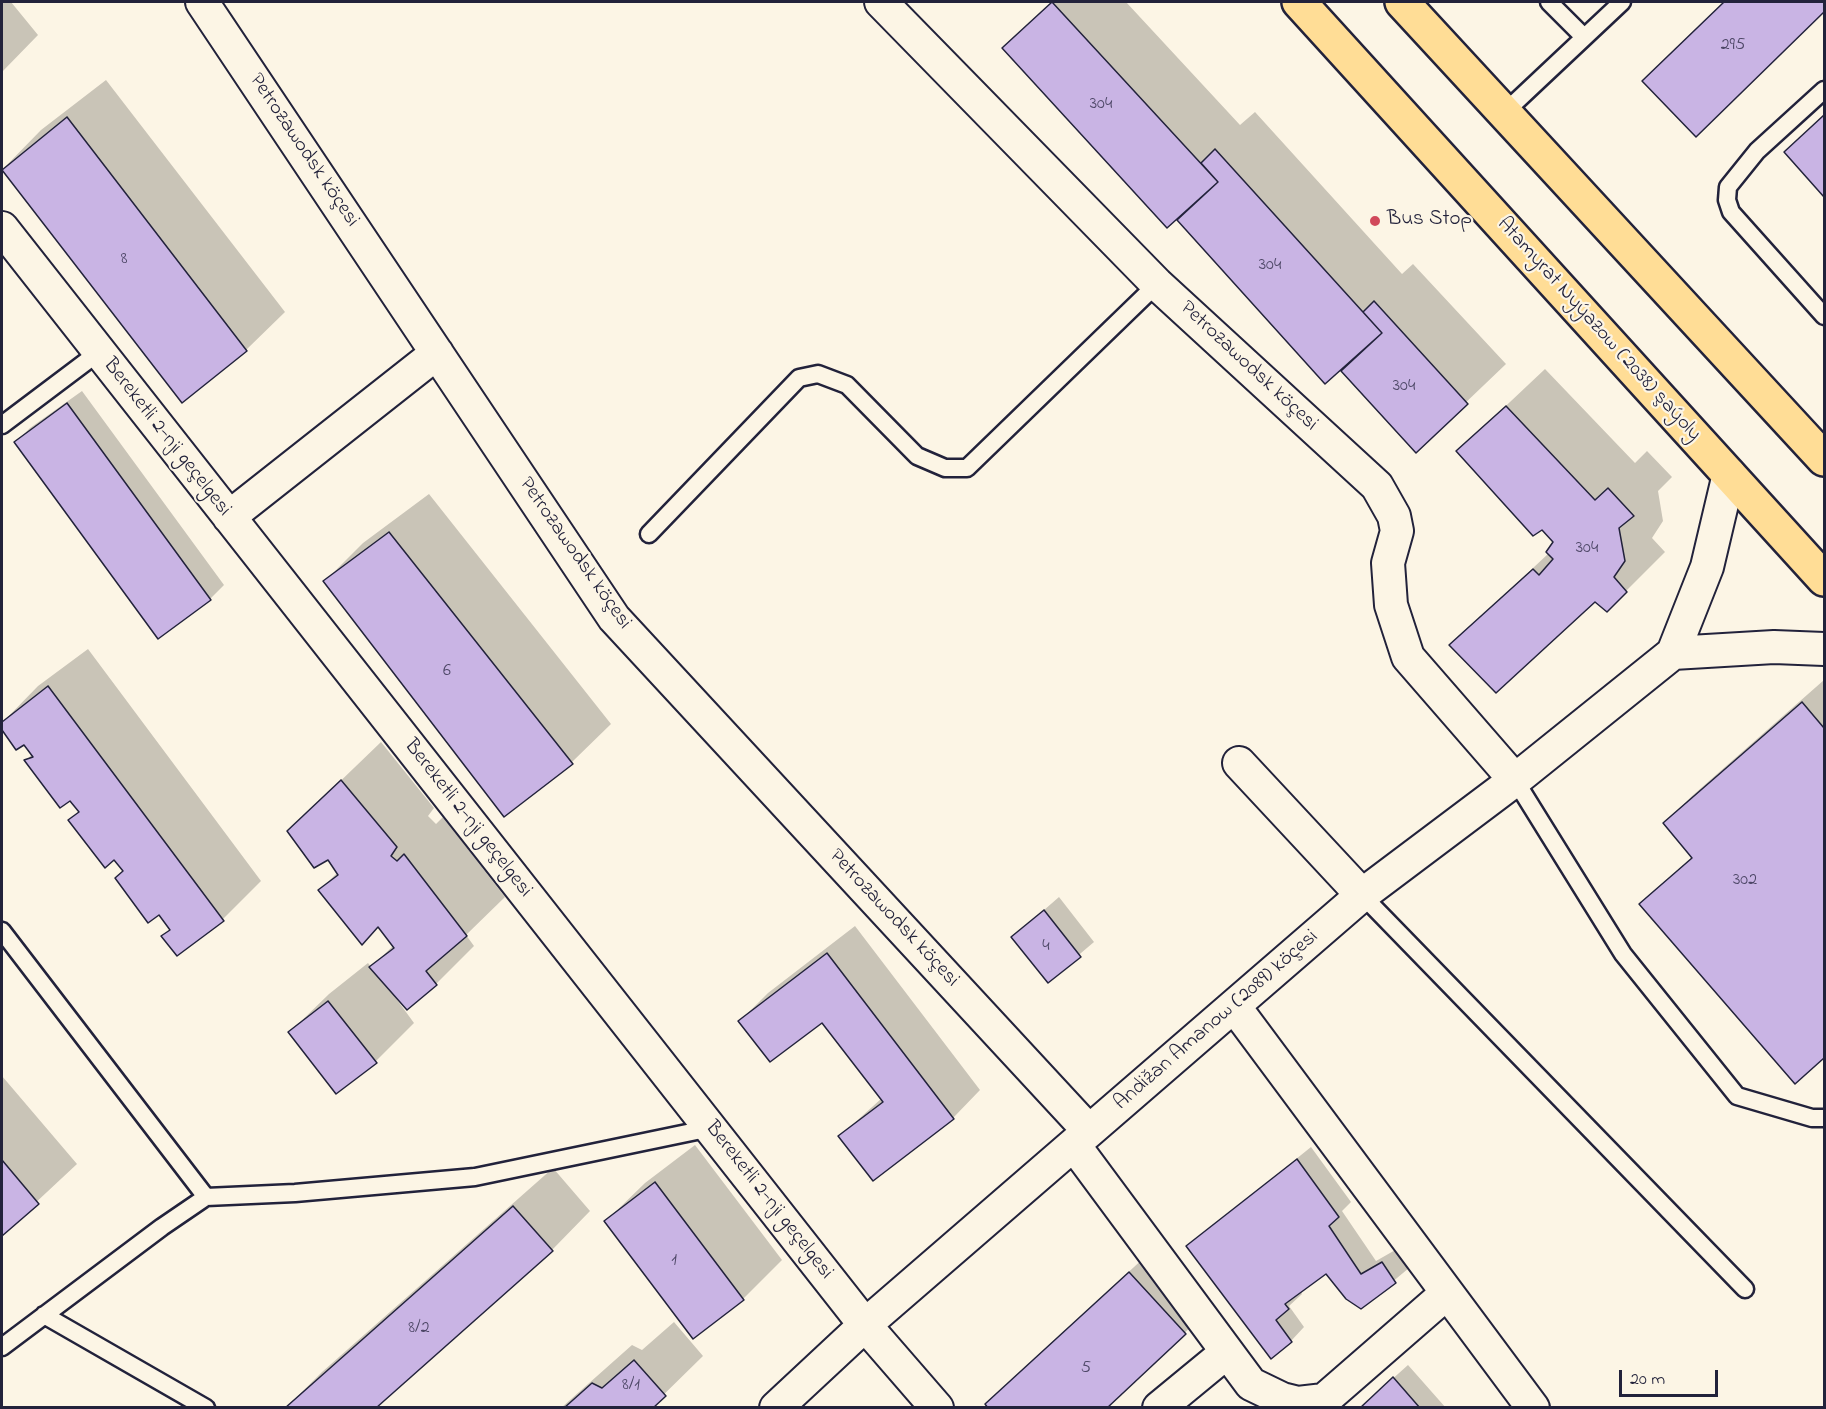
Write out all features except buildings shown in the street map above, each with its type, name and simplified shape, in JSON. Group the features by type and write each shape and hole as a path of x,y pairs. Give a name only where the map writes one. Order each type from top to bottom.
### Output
{"main road":[{"name":"Atamyrat Nyýazow (2038) şaýoly","path":"1299,2 1824,579"},
{"path":"1402,2 1824,459"}],"street":[{"name":"Petrozawodsk köçesi","path":"202,2 614,618 1081,1138 1251,1384 1282,1399 1298,1403 1324,1400 1447,1293"},
{"name":"Petrozawodsk köçesi","path":"881,2 1157,284 1377,486 1395,516 1397,531 1388,563 1391,605 1408,657 1515,780"},
{"name":"Bereketli 2-nji geçelgesi","path":"2,228 865,1325 937,1407"},
{"path":"229,518 437,353"},
{"name":"Andižan Amanow (2089) köçesi","path":"776,1407 865,1325 1362,895 1515,780 1673,653 1707,567 1729,474"},
{"path":"1673,653 1774,647 1824,649"},
{"path":"1239,763 1362,895"},
{"path":"1233,1006 1533,1407"},
{"path":"1159,1407 1227,1352"}],"lane":[{"path":"1549,2 1584,37"},
{"path":"1504,112 1622,2"},
{"path":"1824,90 1757,152 1728,187 1726,200 1731,212 1824,316"},
{"path":"649,534 800,378 818,374 848,385 917,456 945,468 967,468 1157,284"},
{"path":"2,424 99,352"},
{"path":"1515,780 1623,954 1737,1096 1812,1118 1824,1118"},
{"path":"1362,895 1745,1289"},
{"path":"4,938 207,1197"},
{"path":"2,1347 162,1227 207,1197 295,1193 475,1177 711,1128"},
{"path":"44,1315 206,1407"}],"place":[{"name":"Bus Stop","path":"1375,221"}]}
